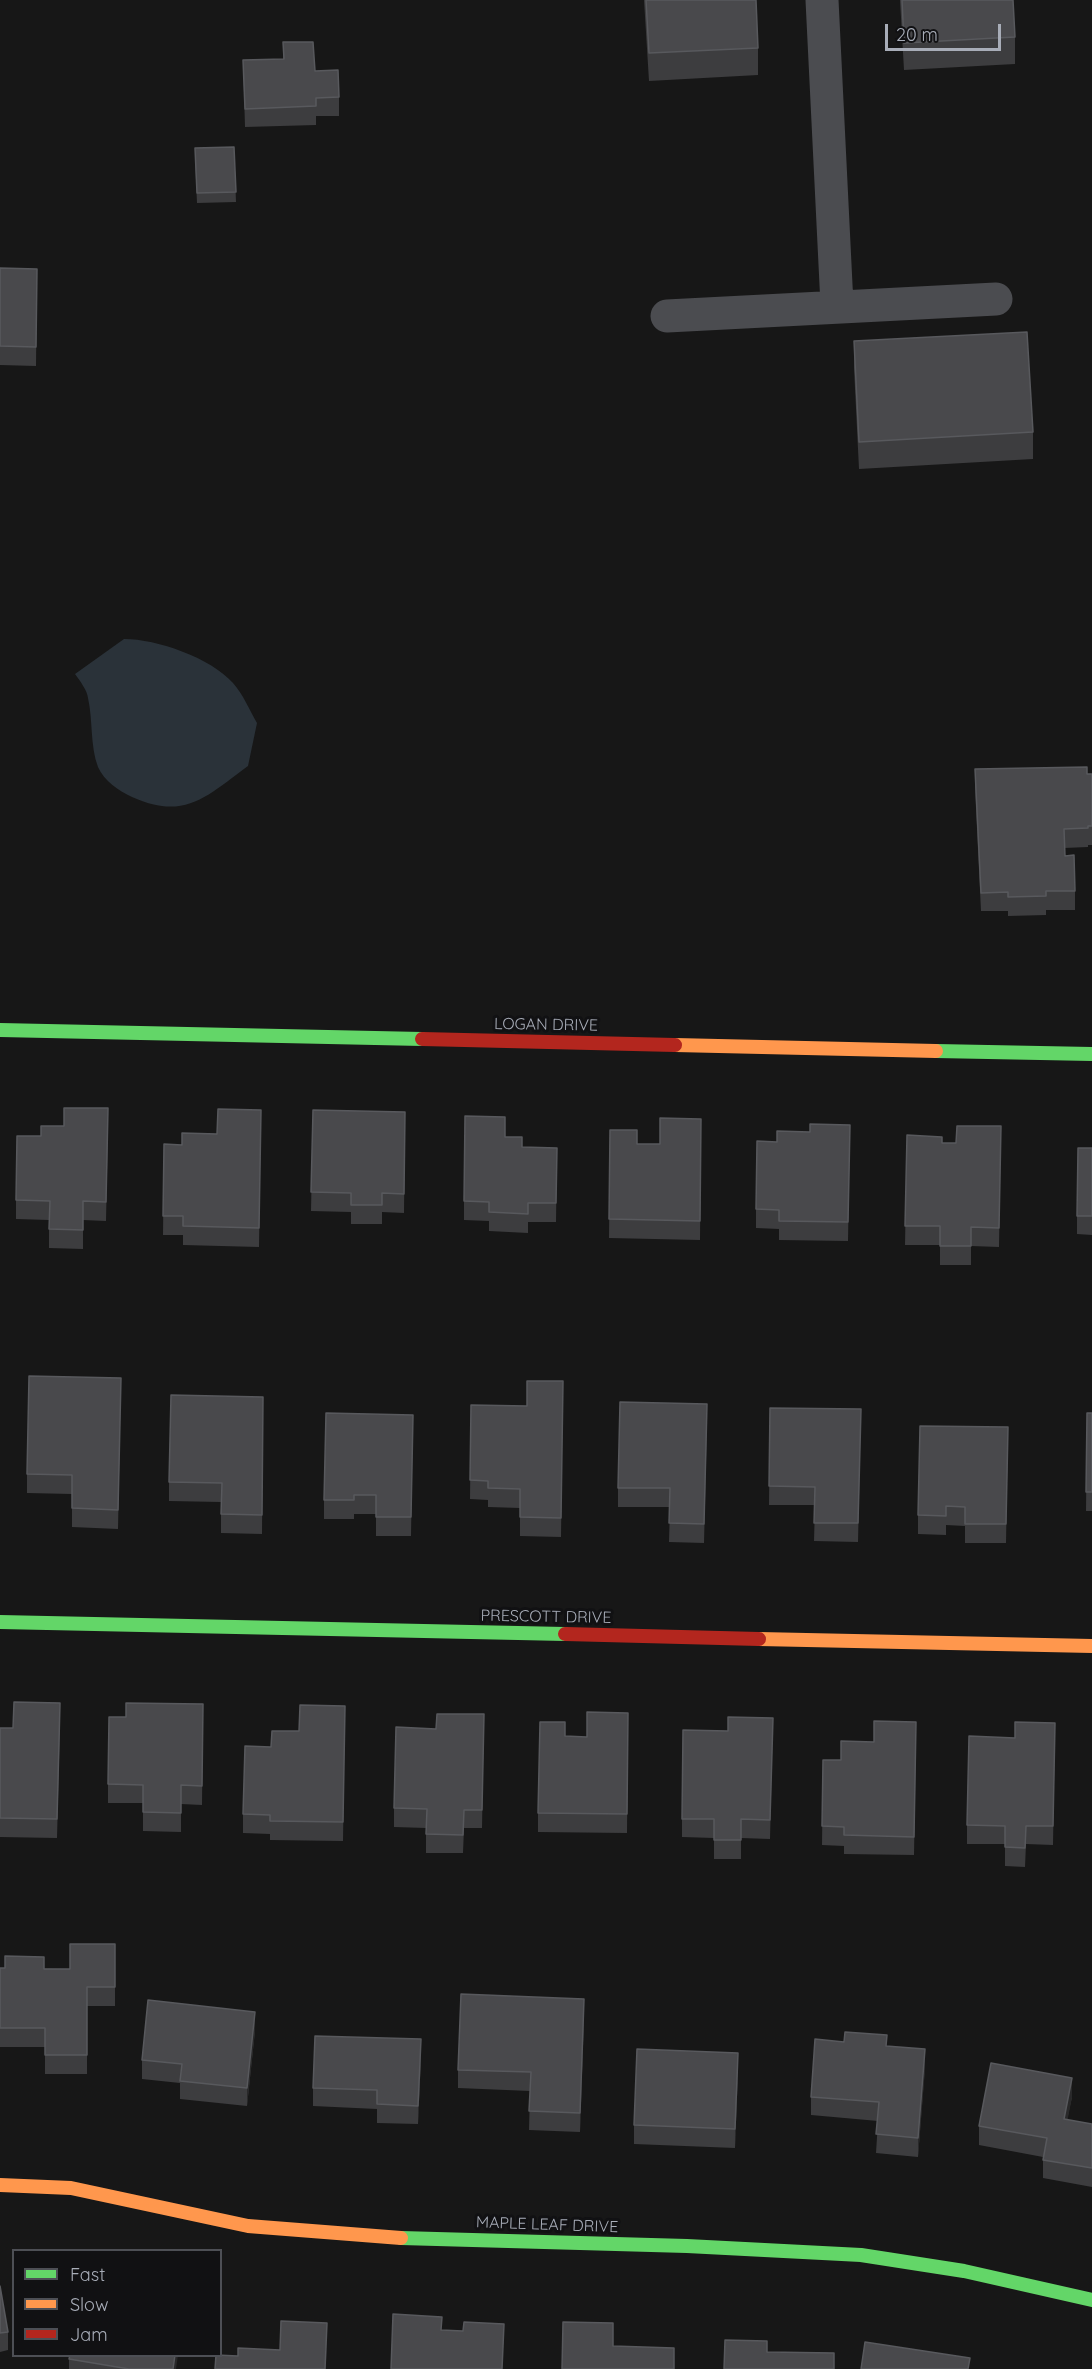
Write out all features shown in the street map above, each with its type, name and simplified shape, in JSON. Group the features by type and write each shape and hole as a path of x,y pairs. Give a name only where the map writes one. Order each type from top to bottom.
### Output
{"street":[{"path":"822,0 837,305"},
{"path":"667,316 837,305 996,299"},
{"name":"LOGAN DRIVE","path":"0,1030 1092,1054"},
{"name":"PRESCOTT DRIVE","path":"0,1622 1092,1646"},
{"name":"MAPLE LEAF DRIVE","path":"0,2185 58,2187 86,2191 224,2221 279,2230 400,2238 788,2250 885,2258 1004,2278 1092,2300"}],"shaded area":[{"path":"124,639 167,646 198,658 211,666 233,683 257,723 248,766 195,802 167,807 151,804 117,789 98,767 95,759 90,706 83,686 75,674"}],"building":[{"path":"646,0 756,0 758,48 649,53"},
{"path":"902,0 1013,0 1015,37 904,43"},
{"path":"283,42 313,42 315,71 338,70 339,97 316,98 316,106 245,109 243,60 284,59"},
{"path":"234,147 236,192 197,193 195,148"},
{"path":"0,268 37,269 36,347 0,346"},
{"path":"1027,332 1033,432 859,442 854,341"},
{"path":"1087,767 1087,774 1092,774 1092,826 1064,829 1065,856 1074,855 1075,891 1046,891 1046,896 1008,897 1008,892 981,893 975,769"},
{"path":"64,1108 108,1108 106,1202 83,1201 83,1230 49,1229 50,1201 16,1200 17,1136 41,1136 41,1126 64,1126"},
{"path":"218,1109 261,1110 259,1228 183,1226 183,1216 163,1216 164,1144 182,1145 182,1133 217,1134"},
{"path":"313,1110 405,1112 404,1194 382,1193 382,1205 351,1205 351,1193 311,1192"},
{"path":"465,1116 505,1117 505,1137 522,1137 522,1147 557,1148 556,1203 528,1203 528,1214 489,1212 489,1202 464,1201"},
{"path":"660,1118 701,1119 700,1221 609,1219 610,1130 637,1130 637,1144 660,1144"},
{"path":"810,1124 850,1125 848,1222 779,1221 779,1210 756,1209 757,1141 777,1142 777,1131 810,1132"},
{"path":"957,1126 1001,1126 999,1228 971,1227 971,1246 940,1246 940,1226 905,1226 907,1135 942,1137 942,1143 956,1143"},
{"path":"1078,1148 1092,1148 1092,1216 1077,1216"},
{"path":"29,1376 121,1378 118,1510 72,1508 72,1475 27,1474"},
{"path":"527,1381 563,1381 561,1518 520,1517 520,1489 488,1488 488,1481 470,1480 471,1405 527,1406"},
{"path":"171,1395 263,1397 262,1515 221,1514 222,1483 169,1482"},
{"path":"620,1402 707,1404 704,1524 669,1523 670,1488 618,1488"},
{"path":"770,1408 861,1409 858,1523 814,1523 815,1487 769,1486"},
{"path":"326,1413 413,1415 411,1517 376,1517 376,1495 354,1495 354,1500 324,1500"},
{"path":"1087,1413 1092,1413 1092,1492 1086,1492"},
{"path":"920,1426 1008,1427 1006,1524 965,1524 965,1507 946,1506 946,1516 918,1515"},
{"path":"14,1702 60,1703 57,1819 0,1818 0,1728 13,1728"},
{"path":"126,1703 203,1704 202,1786 181,1785 181,1813 143,1812 143,1785 108,1784 109,1717 126,1717"},
{"path":"300,1705 345,1706 343,1822 270,1821 270,1815 243,1814 245,1746 271,1747 272,1731 299,1731"},
{"path":"587,1712 628,1713 627,1814 538,1813 540,1722 565,1722 565,1736 587,1737"},
{"path":"437,1714 484,1714 482,1810 464,1810 463,1835 426,1834 427,1809 394,1808 396,1727 436,1729"},
{"path":"728,1717 773,1718 770,1820 741,1819 741,1840 714,1840 714,1819 682,1819 683,1730 728,1731"},
{"path":"874,1721 916,1722 914,1837 844,1835 844,1827 822,1826 823,1760 841,1760 841,1741 874,1742"},
{"path":"1015,1722 1055,1723 1053,1826 1026,1826 1025,1848 1005,1847 1005,1826 967,1825 969,1736 1015,1738"},
{"path":"70,1944 115,1944 115,1987 87,1987 87,2055 45,2055 45,2028 0,2028 0,1968 5,1968 5,1956 44,1957 44,1969 70,1969"},
{"path":"461,1994 584,1999 580,2113 529,2111 531,2072 458,2070"},
{"path":"148,2000 255,2012 247,2088 180,2081 182,2064 142,2060"},
{"path":"845,2032 887,2035 886,2046 925,2049 918,2138 876,2134 879,2102 811,2097 815,2039 844,2042"},
{"path":"315,2036 421,2039 418,2106 377,2104 377,2090 313,2088"},
{"path":"637,2049 738,2053 735,2129 634,2125"},
{"path":"991,2063 1072,2078 1064,2119 1092,2124 1092,2168 1043,2160 1047,2138 979,2126"},
{"path":"0,2286 8,2332 0,2333"},
{"path":"393,2314 442,2317 441,2330 463,2331 464,2322 504,2324 502,2369 391,2369"},
{"path":"281,2321 327,2323 325,2369 215,2369 216,2357 238,2356 238,2348 280,2350"},
{"path":"563,2322 613,2323 613,2346 674,2348 674,2369 562,2369"},
{"path":"725,2340 767,2341 767,2352 834,2353 834,2369 724,2369"},
{"path":"865,2342 970,2358 968,2369 861,2369"},
{"path":"70,2357 175,2357 173,2369 129,2369 69,2359"}],"traffic: fast":[{"path":"0,1030 422,1039"},
{"path":"936,1051 1092,1054"},
{"path":"0,1622 565,1634"},
{"path":"401,2238 687,2246 861,2255 964,2271 1092,2300"}],"traffic: slow":[{"path":"675,1045 936,1051"},
{"path":"759,1639 1092,1646"},
{"path":"0,2185 71,2188 248,2226 401,2238"}],"traffic: jam":[{"path":"422,1039 675,1045"},
{"path":"565,1634 759,1639"}]}
